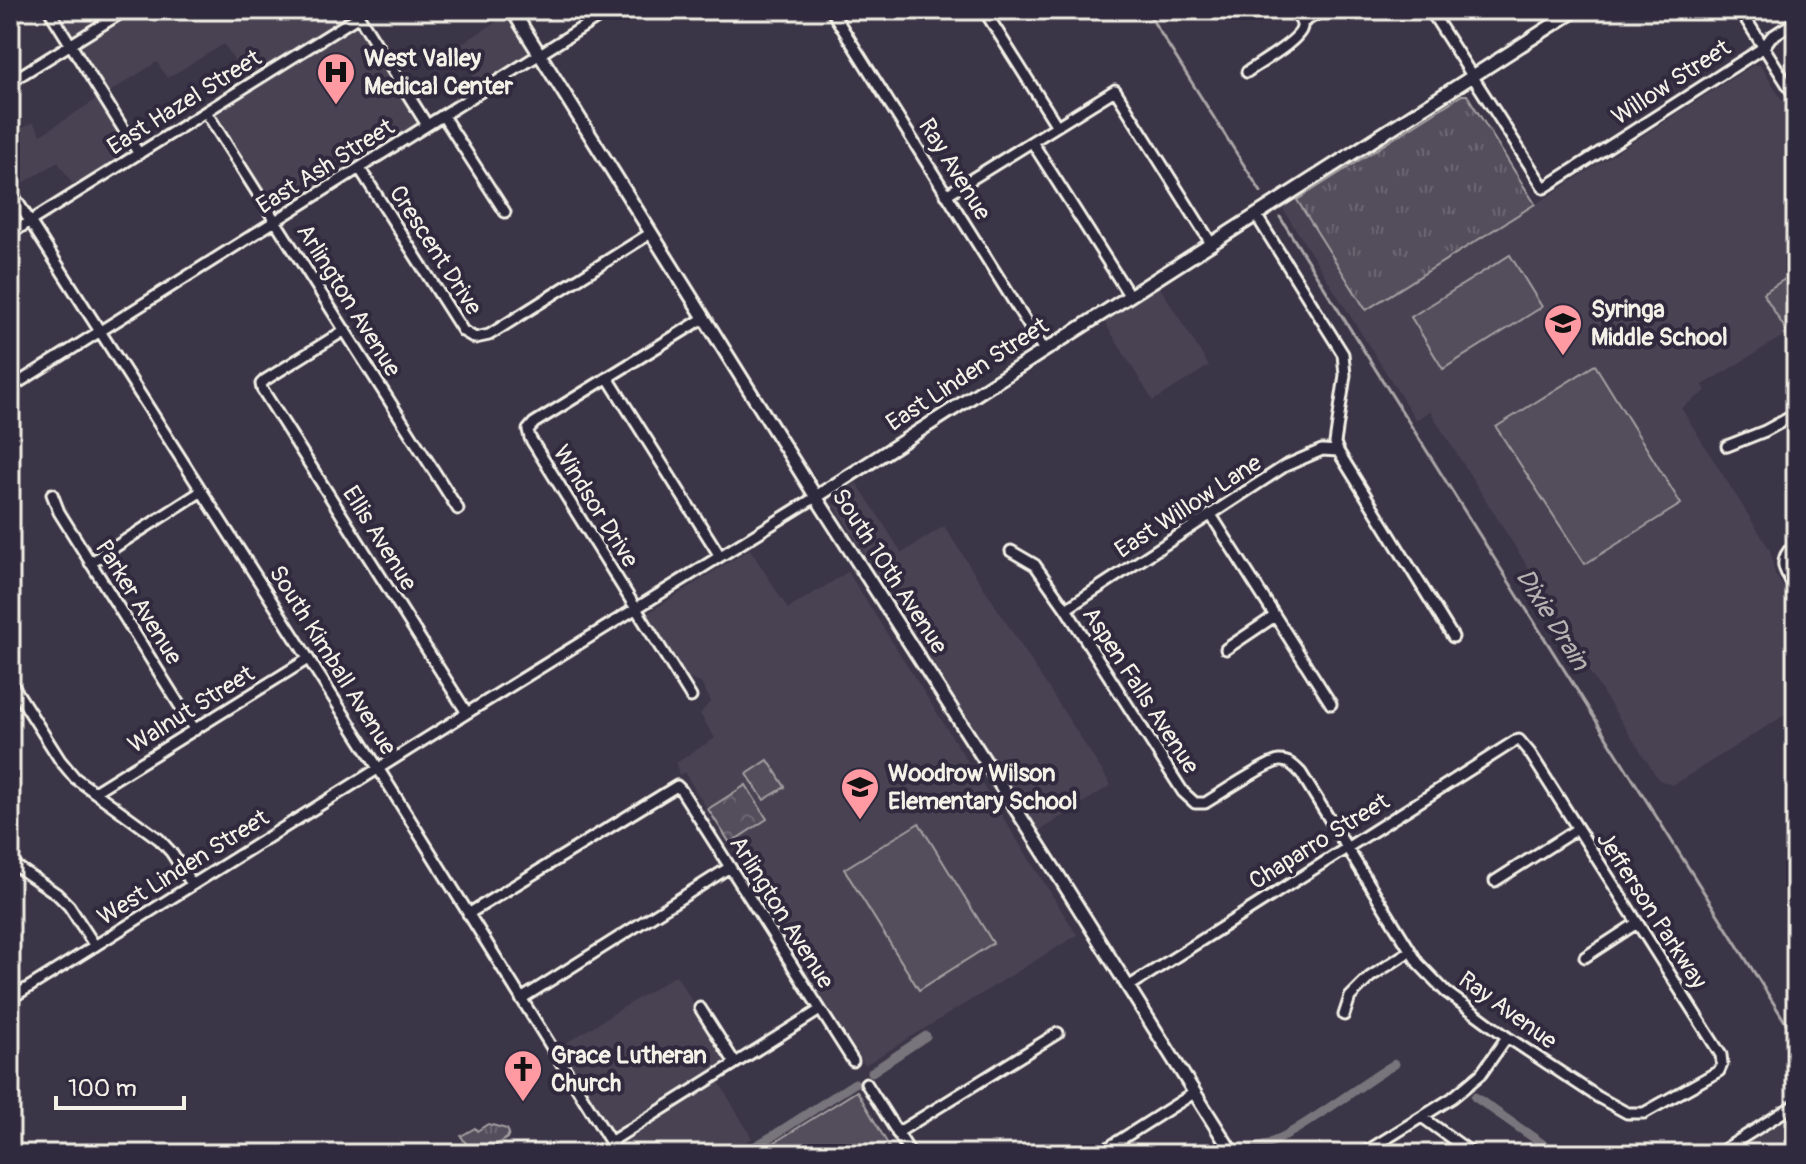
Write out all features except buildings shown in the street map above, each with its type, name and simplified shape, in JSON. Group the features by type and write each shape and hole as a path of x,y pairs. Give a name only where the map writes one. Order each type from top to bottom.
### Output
{"main road":[{"name":"South 10th Avenue","path":"512,10 816,497 1233,1154"},
{"name":"East Linden Street","path":"816,497 1576,10"}],"street":[{"path":"49,10 139,154"},
{"path":"10,82 126,10"},
{"name":"East Ash Street","path":"10,388 610,10"},
{"name":"Ray Avenue","path":"831,10 1044,350"},
{"path":"984,10 1057,126"},
{"path":"1293,10 1302,26"},
{"path":"1247,72 1296,37 1302,26 1323,10"},
{"path":"1430,10 1472,78"},
{"path":"1740,10 1796,98"},
{"path":"357,13 427,125"},
{"name":"East Hazel Street","path":"10,234 357,13"},
{"name":"Willow Street","path":"1472,78 1544,188 1764,47 1771,37 1796,21"},
{"path":"946,195 1115,90 1211,243"},
{"name":"Arlington Avenue","path":"206,112 458,509"},
{"path":"443,116 505,212"},
{"path":"1032,142 1129,295"},
{"name":"Crescent Drive","path":"360,169 463,331 475,338 489,335 651,233"},
{"name":"South Kimball Avenue","path":"10,190 378,768 618,1154"},
{"path":"1256,215 1343,354 1345,375 1335,443 1338,451 1453,637"},
{"name":"Windsor Drive","path":"691,697 530,438 528,430 534,423 704,318"},
{"name":"Ellis Avenue","path":"345,330 261,384 262,389 467,713"},
{"path":"608,378 720,556"},
{"path":"1727,446 1796,414"},
{"name":"East Willow Lane","path":"1066,609 1285,466 1322,450 1338,451"},
{"path":"90,563 202,491"},
{"name":"Parker Avenue","path":"52,494 59,512 195,730"},
{"name":"East Linden Street","path":"378,768 816,497"},
{"path":"1211,515 1331,704"},
{"path":"1793,546 1784,559 1784,570 1796,589"},
{"name":"Aspen Falls Avenue","path":"1011,551 1035,565 1183,792 1195,803 1205,803 1281,760 1292,764 1301,773 1347,847"},
{"path":"1226,649 1275,616"},
{"name":"Walnut Street","path":"94,792 308,659"},
{"path":"10,681 60,760 75,778 159,839 192,884"},
{"name":"Chaparro Street","path":"1128,987 1515,741 1519,740 1529,752"},
{"name":"Jefferson Parkway","path":"1529,752 1721,1055 1719,1071 1699,1083"},
{"name":"West Linden Street","path":"10,999 378,768"},
{"name":"Arlington Avenue","path":"468,914 677,786 853,1061"},
{"path":"1495,881 1577,829"},
{"name":"Ray Avenue","path":"1347,847 1418,963 1446,992 1507,1037 1627,1113 1644,1113 1699,1083"},
{"path":"10,862 57,894 69,906 95,946"},
{"path":"521,999 730,867"},
{"path":"1585,957 1637,923"},
{"path":"1344,1015 1350,997 1370,977 1410,951"},
{"path":"700,1008 735,1063"},
{"path":"610,1142 820,1010"},
{"path":"897,1133 1058,1033"},
{"path":"1362,1154 1452,1098 1481,1074 1507,1037"},
{"path":"866,1083 911,1154"},
{"path":"1098,1154 1194,1093"},
{"path":"1717,1154 1796,1104"},
{"path":"1422,1117 1473,1154"}],"shaded area":[{"path":"56,10 114,10 72,36"},
{"name":"West Valley Medical Center","path":"135,10 349,10 420,123 276,212 214,114 253,89 224,44 167,78 157,62 108,93 78,46"},
{"path":"506,16 530,54 479,86 455,48"},
{"name":"Syringa Middle School","path":"1753,65 1760,65 1796,122 1796,328 1703,385 1706,391 1681,408 1770,550 1775,574 1796,608 1796,708 1673,785 1659,780 1563,631 1566,628 1430,411 1416,420 1283,209 1462,95 1467,95 1536,204"},
{"path":"97,99 130,152 74,186 58,162 15,188 10,180 10,136 33,122 41,135"},
{"path":"1159,286 1209,366 1153,401 1104,321"},
{"path":"857,483 902,553 944,526 1111,785 1039,831 834,505 838,495"},
{"name":"Woodrow Wilson Elementary School","path":"750,549 788,609 848,572 1077,935 865,1065 741,869 743,866 684,772 679,775 676,763 715,738 700,714 711,701 701,683 689,679 648,613"},
{"path":"676,975 728,1060 712,1070 752,1138 726,1154 625,1154 558,1048"},
{"path":"1796,1113 1796,1154 1732,1154"}],"green space":[{"path":"1462,95 1467,95 1535,204 1366,310 1297,200"},
{"path":"1510,255 1542,307 1443,369 1411,317"},
{"path":"1796,272 1796,327 1787,332 1763,293"},
{"path":"1595,365 1681,504 1585,564 1496,427"},
{"path":"768,760 785,787 764,800 747,774"},
{"path":"746,785 767,819 730,843 708,809"},
{"path":"919,823 993,943 919,990 844,869"},
{"path":"857,1091 889,1146 890,1154 770,1154 772,1144"},
{"path":"488,1124 507,1129 509,1133 495,1146 499,1154 460,1154 469,1148 461,1136"}],"waterway":[{"name":"Dixie Drain","path":"1146,10 1261,192"},
{"name":"Dixie Drain","path":"1280,217 1796,1039"},
{"path":"872,1072 926,1036"},
{"path":"1251,1148 1263,1146 1300,1127 1395,1064"},
{"path":"742,1154 855,1083"},
{"path":"1475,1097 1557,1154"}],"place":[{"name":"West Valley Medical Center","path":"336,106"},
{"name":"Syringa Middle School","path":"1563,357"},
{"name":"Woodrow Wilson Elementary School","path":"860,821"},
{"name":"Grace Lutheran Church","path":"523,1103"}]}
